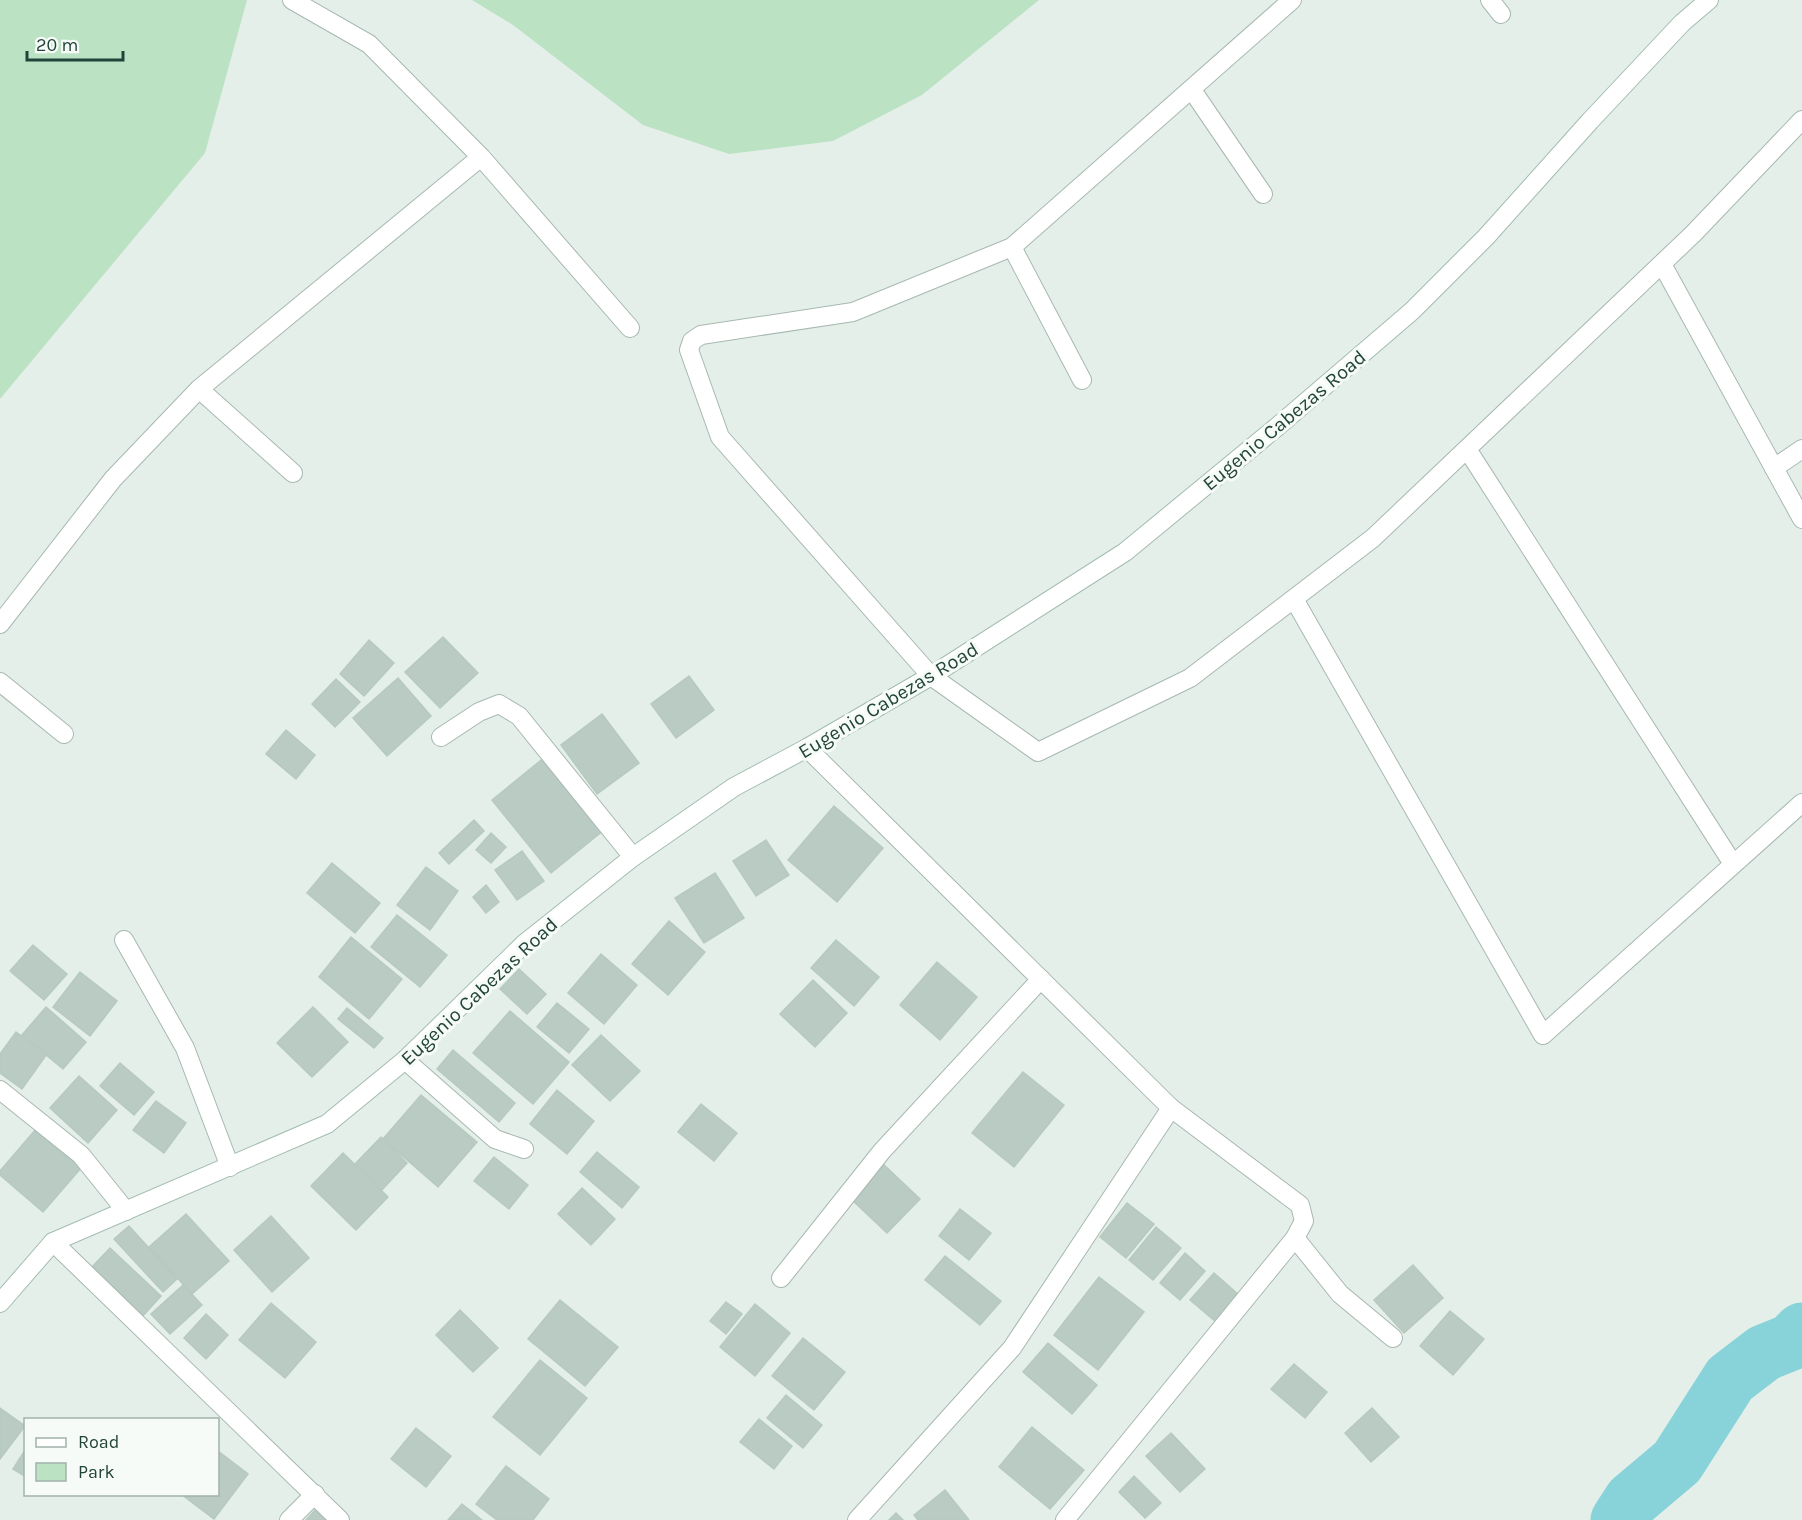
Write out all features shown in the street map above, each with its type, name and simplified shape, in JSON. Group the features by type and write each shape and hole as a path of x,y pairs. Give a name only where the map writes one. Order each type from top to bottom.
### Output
{"street":[{"path":"292,0 369,44 481,157 630,328"},
{"path":"1292,0 1012,247 853,312 701,335 692,341 688,350 720,437 931,676 1038,752 1190,678 1372,538 1662,264 1802,120"},
{"name":"Eugenio Cabezas Road","path":"0,1303 53,1242 327,1124 405,1060 525,943 633,857 734,787 807,748 931,676 1125,552 1278,426 1412,311 1486,237 1682,23 1709,0"},
{"path":"1192,90 1263,194"},
{"path":"0,624 113,479 199,389 481,157"},
{"path":"1012,247 1082,380"},
{"path":"1662,264 1802,519"},
{"path":"199,389 292,473"},
{"path":"1467,449 1733,864"},
{"path":"1774,468 1802,449"},
{"path":"1294,599 1543,1035 1802,803"},
{"path":"0,682 64,734"},
{"path":"441,737 479,712 499,704 519,716 633,857"},
{"path":"807,748 1171,1108 1300,1205 1304,1221 1295,1238 1065,1520"},
{"path":"124,940 185,1048 230,1167"},
{"path":"781,1278 882,1151 1041,979"},
{"path":"405,1060 495,1139 524,1149"},
{"path":"0,1090 81,1155 126,1211"},
{"path":"857,1520 1012,1348 1171,1108"},
{"path":"1295,1238 1340,1294 1393,1338"},
{"path":"53,1242 340,1520"},
{"path":"289,1520 315,1494"}],"green space":[{"path":"0,0 247,0 205,153 0,399"},
{"path":"472,0 1039,0 922,95 833,141 729,154 643,125 513,25"}],"building":[{"path":"443,637 478,673 440,708 405,672"},
{"path":"369,640 394,663 364,696 340,674"},
{"path":"689,676 714,710 676,738 651,704"},
{"path":"398,678 431,716 387,756 353,718"},
{"path":"336,679 360,702 335,727 312,704"},
{"path":"602,714 639,763 597,794 561,745"},
{"path":"286,730 315,755 296,779 266,754"},
{"path":"545,757 604,830 551,873 492,800"},
{"path":"834,806 883,848 837,902 788,860"},
{"path":"474,820 484,831 449,864 439,853"},
{"path":"491,833 506,847 491,863 476,850"},
{"path":"766,840 789,875 756,896 733,861"},
{"path":"522,851 544,881 517,900 495,870"},
{"path":"332,863 380,903 355,933 307,893"},
{"path":"426,867 458,891 430,930 397,905"},
{"path":"715,873 744,918 704,943 675,898"},
{"path":"486,885 499,902 486,913 473,897"},
{"path":"397,915 447,955 420,987 371,947"},
{"path":"669,921 705,952 668,995 632,964"},
{"path":"351,937 402,979 369,1019 319,977"},
{"path":"836,940 879,977 854,1006 811,968"},
{"path":"33,945 67,974 44,1000 10,971"},
{"path":"601,954 637,985 604,1024 568,993"},
{"path":"937,962 977,997 940,1040 900,1005"},
{"path":"519,969 546,994 527,1014 500,989"},
{"path":"80,972 117,1001 90,1036 53,1007"},
{"path":"813,980 847,1013 815,1047 780,1014"},
{"path":"557,1003 589,1029 569,1053 537,1027"},
{"path":"46,1007 86,1042 63,1069 22,1035"},
{"path":"313,1007 348,1042 312,1077 277,1043"},
{"path":"347,1008 383,1038 374,1048 338,1019"},
{"path":"510,1011 569,1062 533,1104 473,1053"},
{"path":"16,1032 47,1054 22,1089 0,1073 0,1054"},
{"path":"601,1035 640,1071 610,1101 572,1065"},
{"path":"453,1050 515,1103 499,1122 437,1069"},
{"path":"120,1063 154,1092 134,1115 100,1086"},
{"path":"1023,1072 1064,1105 1014,1167 972,1133"},
{"path":"79,1076 117,1110 88,1143 50,1108"},
{"path":"557,1090 594,1121 567,1154 530,1124"},
{"path":"421,1095 477,1142 438,1187 383,1139"},
{"path":"156,1101 186,1123 164,1153 133,1130"},
{"path":"701,1104 737,1133 714,1161 678,1132"},
{"path":"36,1129 81,1168 43,1212 0,1175 0,1171"},
{"path":"381,1137 407,1163 381,1191 354,1165"},
{"path":"597,1152 639,1187 622,1208 580,1172"},
{"path":"343,1153 388,1197 356,1230 311,1186"},
{"path":"494,1157 528,1185 509,1209 474,1181"},
{"path":"882,1163 920,1199 887,1233 850,1198"},
{"path":"582,1188 615,1219 591,1245 558,1214"},
{"path":"1127,1203 1154,1224 1126,1258 1100,1237"},
{"path":"960,1209 991,1233 969,1260 939,1236"},
{"path":"186,1214 229,1261 192,1294 149,1247"},
{"path":"271,1216 309,1258 272,1292 234,1250"},
{"path":"129,1226 177,1279 163,1292 114,1239"},
{"path":"1156,1227 1181,1248 1153,1280 1129,1260"},
{"path":"110,1248 161,1296 141,1318 90,1269"},
{"path":"1185,1253 1205,1271 1180,1300 1160,1283"},
{"path":"945,1256 1001,1301 980,1325 925,1280"},
{"path":"1413,1265 1443,1298 1404,1333 1374,1300"},
{"path":"1214,1273 1239,1295 1216,1322 1190,1300"},
{"path":"1099,1277 1144,1312 1098,1370 1054,1335"},
{"path":"183,1285 202,1305 170,1334 151,1314"},
{"path":"560,1300 618,1347 585,1386 528,1339"},
{"path":"726,1302 742,1314 726,1334 710,1321"},
{"path":"271,1303 316,1342 285,1378 239,1340"},
{"path":"755,1304 790,1333 755,1376 720,1347"},
{"path":"460,1310 498,1348 473,1372 436,1335"},
{"path":"1450,1311 1484,1339 1453,1375 1420,1346"},
{"path":"206,1314 228,1335 206,1359 184,1338"},
{"path":"803,1338 845,1372 814,1410 772,1376"},
{"path":"1048,1343 1097,1385 1072,1414 1023,1372"},
{"path":"540,1360 587,1398 540,1455 493,1417"},
{"path":"1294,1364 1327,1392 1305,1418 1271,1389"},
{"path":"786,1395 822,1425 803,1448 767,1418"},
{"path":"0,1408 24,1427 0,1459"},
{"path":"1372,1408 1399,1437 1371,1462 1345,1433"},
{"path":"759,1419 792,1446 774,1469 740,1442"},
{"path":"1032,1427 1084,1470 1050,1509 999,1467"},
{"path":"416,1428 451,1456 426,1487 391,1459"},
{"path":"1171,1433 1205,1469 1180,1492 1146,1456"},
{"path":"24,1452 24,1476 13,1469"},
{"path":"219,1452 248,1474 214,1519 184,1496 219,1496"},
{"path":"506,1466 549,1499 533,1520 497,1520 476,1504"},
{"path":"1134,1476 1161,1503 1145,1518 1119,1492"},
{"path":"945,1490 969,1520 918,1520 914,1515"},
{"path":"462,1504 482,1520 448,1520"},
{"path":"316,1509 327,1518 326,1520 306,1520"},
{"path":"896,1513 903,1520 889,1520"}],"waterway":[{"path":"1619,1520 1632,1500 1677,1462 1730,1379 1764,1353 1791,1342 1802,1331"}]}
